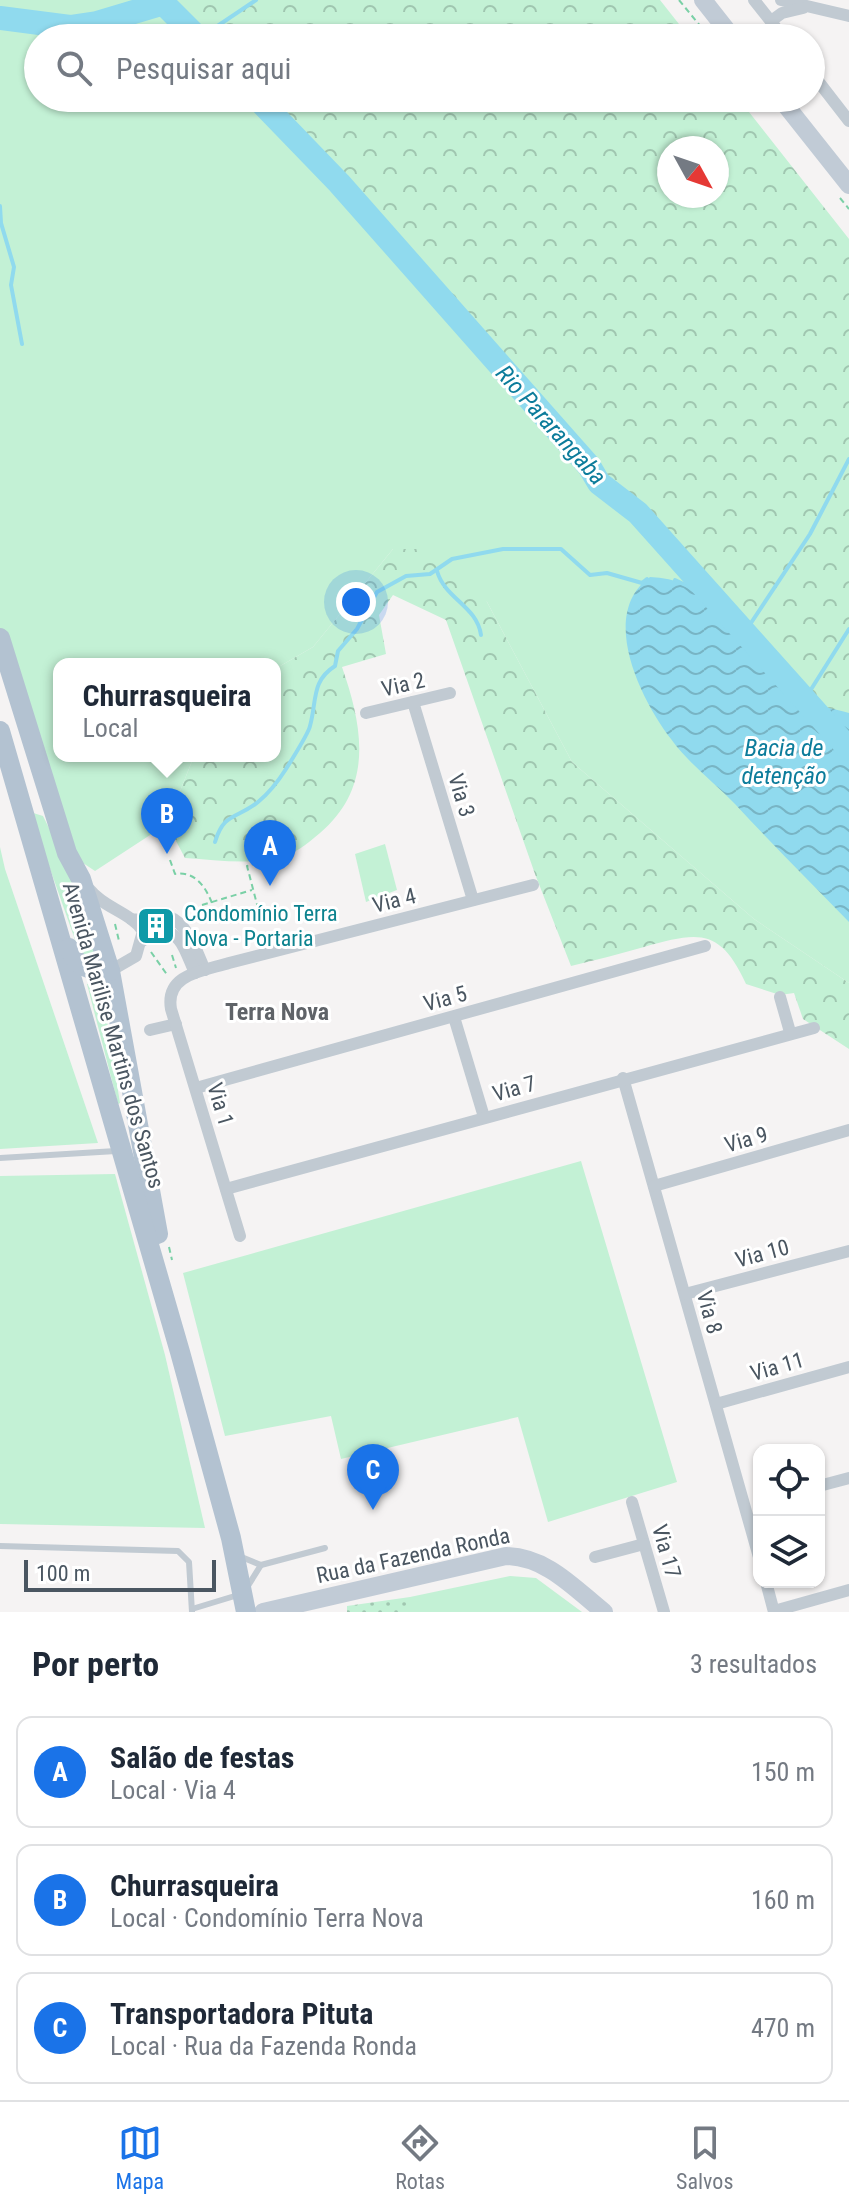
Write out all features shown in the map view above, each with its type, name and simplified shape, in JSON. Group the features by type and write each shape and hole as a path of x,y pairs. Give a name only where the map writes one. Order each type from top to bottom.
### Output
{"main road":[{"path":"703,0 722,24"},
{"path":"718,0 736,24"},
{"path":"791,112 849,185"},
{"path":"805,112 849,169"},
{"path":"0,638 67,853 81,879"},
{"name":"Avenida Marilise Martins dos Santos","path":"0,731 180,1352 245,1603"},
{"name":"Avenida Marilise Martins dos Santos","path":"81,879 110,971 180,1352"},
{"path":"53,909 73,958 84,968 110,971"},
{"name":"Rua da Fazenda Ronda","path":"263,1612 506,1556 525,1556 543,1563 604,1612"}],"street":[{"path":"754,0 773,24"},
{"path":"781,0 849,16"},
{"path":"771,21 795,8 810,7"},
{"path":"825,90 849,121"},
{"name":"Via 2","path":"366,713 450,693"},
{"name":"Via 3","path":"413,702 473,900"},
{"name":"Avenida Marilise Martins dos Santos","path":"81,879 99,901 130,919 143,931 144,945 136,956 110,971"},
{"name":"Via 4","path":"177,982 200,972 533,885"},
{"path":"130,919 144,922 167,917 172,919 191,940 200,972"},
{"path":"144,945 162,932 174,934 200,972"},
{"name":"Via 5","path":"196,1088 705,946"},
{"name":"Via 1","path":"177,982 169,996 240,1236"},
{"path":"780,997 790,1032"},
{"path":"454,1017 484,1117"},
{"path":"150,1030 176,1024"},
{"name":"Via 7","path":"226,1189 790,1032 814,1028"},
{"name":"Via 8","path":"623,1078 753,1535"},
{"name":"Via 9","path":"654,1186 849,1130"},
{"name":"Via 10","path":"685,1294 849,1251"},
{"name":"Via 11","path":"716,1404 849,1367"},
{"path":"825,1484 849,1478"},
{"name":"Via 17","path":"632,1502 664,1612"},
{"path":"745,1506 753,1504"},
{"path":"595,1557 644,1544"},
{"path":"768,1588 774,1611 849,1590"},
{"path":"817,1599 822,1612"}],"lane":[{"path":"0,1158 122,1151"},
{"path":"0,1546 178,1551 189,1562 192,1610 245,1603 261,1565"},
{"path":"234,1554 261,1565 325,1548"}],"path":[{"path":"679,0 699,24"},
{"path":"170,860 175,874 194,876 206,887 212,903"},
{"path":"258,863 247,866 259,912"},
{"path":"202,905 253,890"},
{"path":"144,945 177,982"},
{"path":"172,954 177,982"}],"green space":[{"path":"0,0 160,0 184,24 24,24 24,112 269,112 589,466 599,483 638,513 849,749 849,983 754,919 572,762 487,602 393,549 313,647 281,666 281,658 53,658 53,762 192,762 167,824 95,871 68,853 0,642"},
{"path":"161,0 660,0 679,24 184,24"},
{"path":"267,112 749,112 849,239 849,747 638,513 599,483 589,466"},
{"path":"393,549 422,549 452,559 487,602 572,762 754,919 849,983 849,1049 803,1019 794,993 780,995 746,984 727,952 706,938 679,938 571,966 535,874 446,620 393,595 379,615 386,654 342,667 355,712 359,755 349,796 337,815 305,845 278,858 244,862 185,858 167,824 192,762 281,762 281,666 313,647"},
{"path":"30,812 43,816 80,890 101,962 80,954"},
{"path":"385,844 397,890 366,902 355,854"},
{"path":"0,847 5,869 98,1143 0,1149"},
{"path":"101,983 120,1103 118,1104 87,984"},
{"path":"581,1161 677,1482 548,1522 518,1417 341,1459 331,1416 225,1436 183,1273"},
{"path":"115,1174 165,1355 205,1528 0,1524 0,1176"},
{"path":"510,1576 536,1578 582,1612 410,1612 410,1597"},
{"path":"410,1597 410,1612 347,1612 347,1606"}],"water":[{"name":"Bacia de detenção","path":"650,577 676,581 698,590 735,621 802,696 818,705 849,713 849,922 686,757 659,722 637,680 626,634 627,612 635,593"}],"waterway":[{"name":"Rio Pararangaba","path":"160,0 184,24"},
{"path":"220,24 256,0"},
{"path":"90,24 164,3"},
{"path":"0,18 47,24"},
{"name":"Rio Pararangaba","path":"271,112 339,183 589,466 599,483 638,513 849,749"},
{"path":"0,206 1,223 14,267 11,285 22,344"},
{"path":"745,632 810,534 849,459"},
{"path":"215,842 223,825 262,798 286,769 309,729 318,685 335,666 338,651 357,629 377,592 406,576 430,574 452,559 503,549 561,549 590,575 607,573 642,583 647,579"},
{"path":"437,571 447,589 474,617 481,635"},
{"path":"675,580 696,590"},
{"name":"Rio Pararangaba","path":"704,595 722,606"},
{"path":"805,699 849,629"}],"place":[{"name":"Churrasqueira","path":"167,854"},
{"name":"Salão de festas","path":"270,886"},
{"name":"Condomínio Terra Nova - Portaria","path":"156,926"},
{"name":"Transportadora Pituta","path":"373,1510"}],"district":[{"name":"Terra Nova","path":"277,1012"}]}
